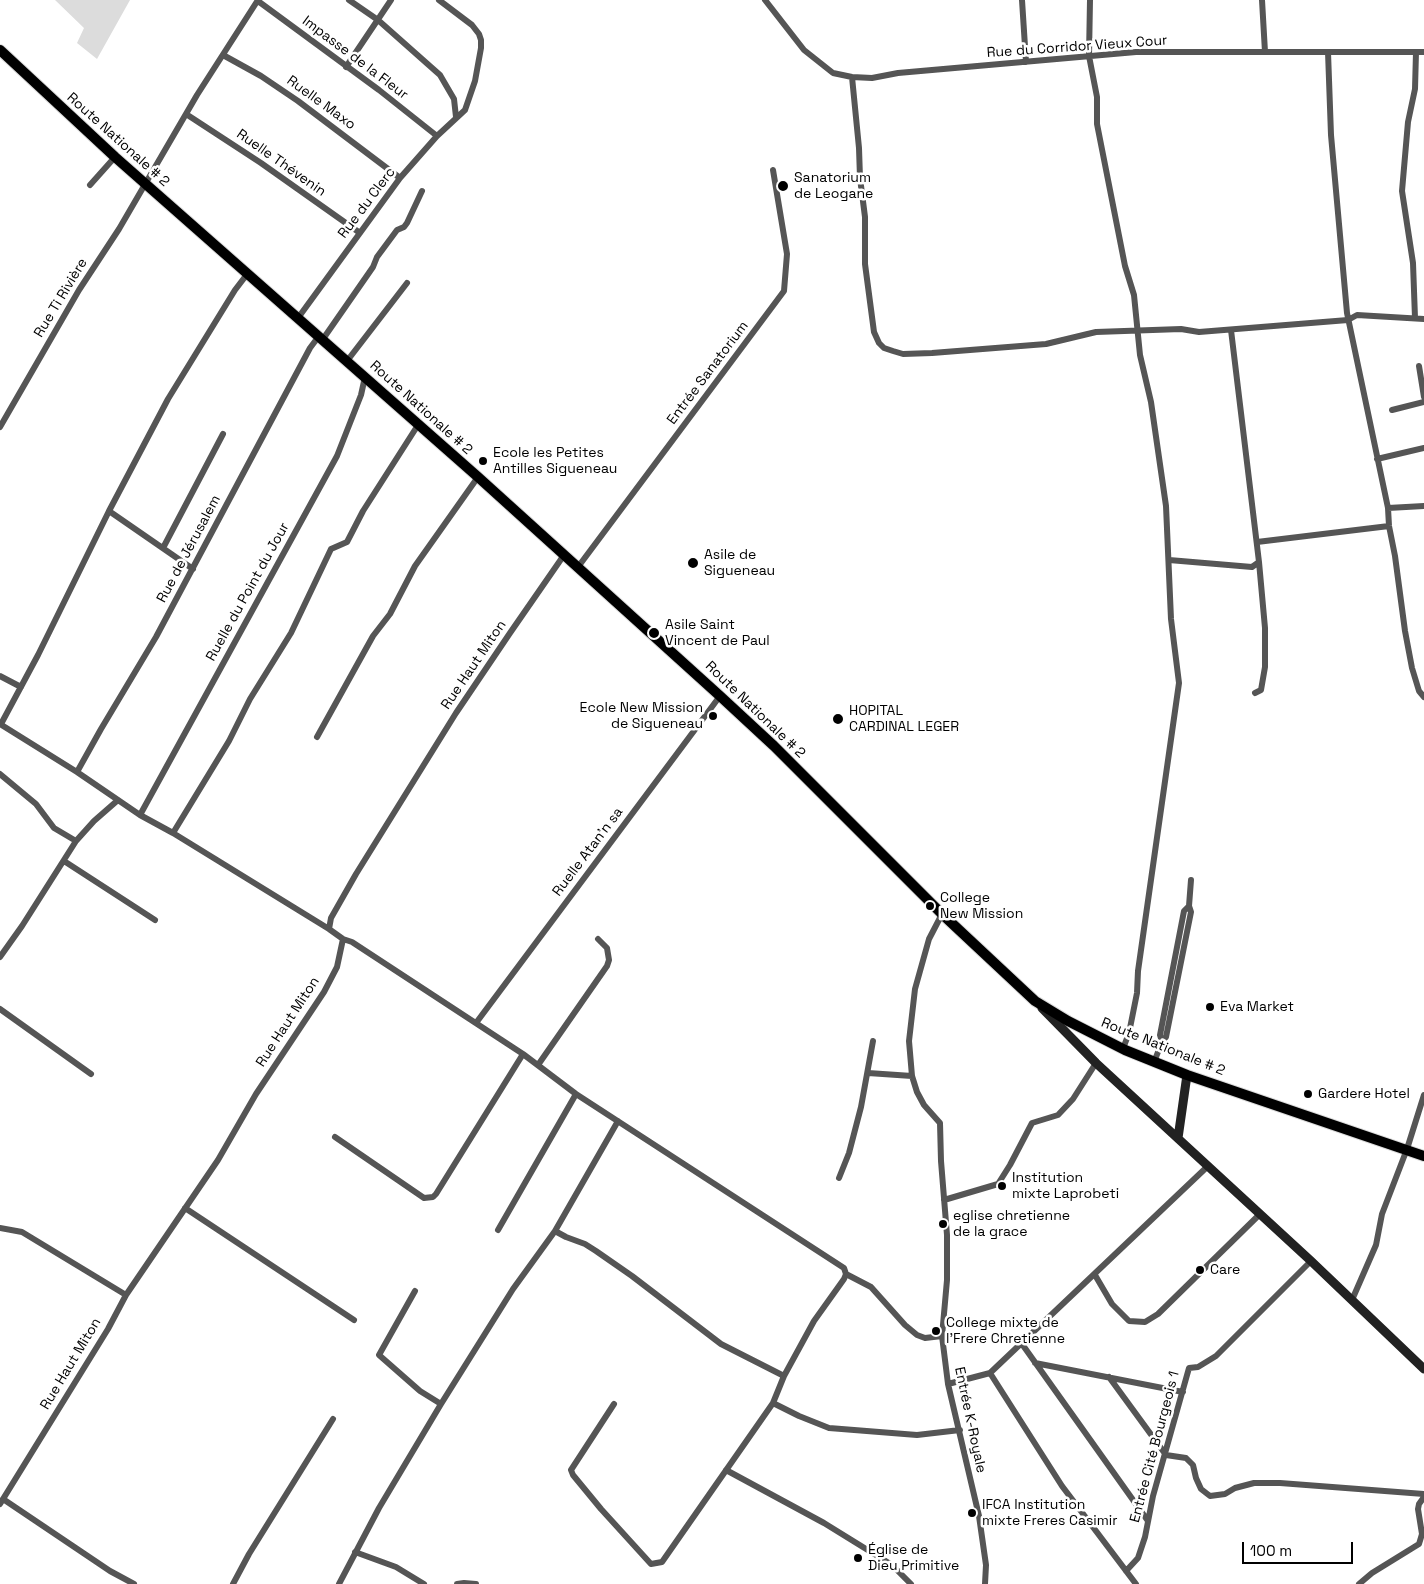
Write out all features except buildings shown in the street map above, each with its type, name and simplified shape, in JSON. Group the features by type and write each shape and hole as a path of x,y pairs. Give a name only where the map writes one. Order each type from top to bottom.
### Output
{"main road":[{"name":"Route Nationale # 2","path":"0,50 115,157 365,376 720,696 774,746 942,914 1035,1001 1068,1021 1125,1050 1154,1062 1424,1156"},
{"path":"1035,1001 1096,1063 1311,1261 1424,1369"},
{"path":"1178,1138 1188,1075"}],"street":[{"name":"Rue Ti Rivière","path":"0,427 79,290 258,0"},
{"name":"Impasse de la Fleur","path":"258,0 379,90 437,136"},
{"path":"349,0 378,20 440,75 454,99 456,117"},
{"path":"346,67 391,0"},
{"name":"Rue du Clerc","path":"298,318 400,178 437,136 465,110 475,81 481,40 472,25 439,0"},
{"name":"Rue du Corridor Vieux Cour","path":"765,0 804,50 834,73 852,77 872,78 898,73 1136,52 1424,52"},
{"path":"1022,0 1026,62"},
{"path":"1090,0 1088,56 1097,97 1097,124 1125,266 1134,295 1140,355 1151,402 1166,506 1171,619 1179,683 1138,971 1137,993 1129,1033 1124,1046 1125,1050"},
{"path":"1262,0 1266,52"},
{"path":"1328,52 1331,135 1348,320 1388,508 1389,526 1396,556 1404,631 1412,668 1419,691 1424,697"},
{"path":"1416,52 1415,89 1408,122 1402,191 1413,264 1416,318"},
{"name":"Ruelle Maxo","path":"223,55 261,76 298,101 400,178"},
{"path":"852,77 865,218 866,264 874,332 879,343 884,348 903,354 941,352 1046,344 1096,332 1181,329 1199,332 1231,330 1348,320 1357,315 1424,319"},
{"name":"Ruelle Thévenin","path":"186,114 261,163 360,233"},
{"path":"90,185 115,157"},
{"name":"Entrée Sanatorium","path":"578,567 784,291 786,254 774,170"},
{"name":"Rue de Jérusalem","path":"78,772 156,637 302,363 373,267 377,257 397,230 404,227 407,223 422,191"},
{"path":"248,273 235,290 168,399 109,510 21,687 0,724 78,772 140,815 173,833 329,929 342,939 352,942 523,1054 576,1094 844,1268 846,1274 842,1284 814,1321 784,1376 774,1403 662,1562 652,1564 572,1475 571,1470 614,1404"},
{"path":"347,361 407,283"},
{"path":"1231,330 1257,542 1265,628 1265,667 1261,690 1256,693"},
{"path":"1419,366 1424,397"},
{"name":"Ruelle du Point du Jour","path":"140,815 337,456 361,395 365,376"},
{"path":"1392,410 1424,402"},
{"path":"173,833 229,741 250,699 291,633 331,549 347,542 363,511 418,425"},
{"path":"163,548 223,434"},
{"path":"1377,458 1424,448"},
{"path":"317,737 373,636 390,614 415,566 478,477"},
{"path":"1388,508 1424,506"},
{"path":"109,510 193,569"},
{"path":"1257,542 1389,526"},
{"name":"Rue Haut Miton","path":"329,929 331,918 356,874 456,713 564,555"},
{"path":"1169,560 1252,567 1259,562"},
{"path":"0,676 21,687"},
{"name":"Ruelle Atan'n sa","path":"476,1023 720,696"},
{"path":"0,774 36,804 54,828 76,841"},
{"path":"0,957 76,841 94,820 118,800"},
{"path":"64,861 155,920"},
{"path":"1154,1062 1162,1042 1160,1035 1184,911 1189,906 1191,880"},
{"name":"Entrée K-Royale","path":"942,914 929,939 915,989 909,1041 912,1076 917,1092 924,1105 940,1123 947,1235 947,1280 942,1336 948,1384 979,1516 986,1565 985,1584"},
{"name":"Rue Haut Miton","path":"1,1502 108,1329 126,1295 218,1160 256,1094 324,992 337,967 342,939"},
{"path":"538,1065 607,966 609,960 607,948 598,939"},
{"path":"0,1009 91,1074"},
{"path":"839,1178 849,1153 868,1073 873,1041"},
{"path":"335,1137 424,1198 433,1197 523,1054"},
{"path":"944,1200 998,1184 1032,1123 1058,1115 1073,1099 1096,1063"},
{"path":"868,1073 912,1076"},
{"path":"498,1230 576,1094"},
{"path":"1352,1300 1376,1245 1382,1214 1407,1149 1424,1095"},
{"path":"339,1584 379,1508 441,1404 513,1289 555,1231 618,1121"},
{"path":"948,1384 990,1373 1095,1276 1208,1166"},
{"path":"185,1208 354,1320"},
{"path":"1095,1276 1112,1304 1129,1321 1145,1322 1158,1314 1260,1214"},
{"path":"0,1228 22,1232 126,1295"},
{"path":"555,1231 596,1250 721,1344 784,1376"},
{"name":"Entrée Cité Bourgeois 1","path":"1126,1571 1138,1558 1189,1368 1198,1367 1216,1356 1311,1261"},
{"path":"846,1274 871,1287 916,1335 925,1338 942,1336"},
{"path":"415,1291 380,1354 420,1391 441,1404"},
{"path":"1022,1344 1148,1521"},
{"path":"1035,1363 1183,1392"},
{"path":"990,1373 1062,1486 1136,1584"},
{"path":"1109,1377 1166,1454 1186,1458 1193,1465 1201,1489 1210,1496 1224,1494 1235,1488 1254,1484 1280,1483 1424,1496 1418,1509 1422,1534 1420,1544 1359,1584"},
{"path":"774,1403 798,1416 829,1428 917,1435 960,1430"},
{"path":"233,1584 249,1554 333,1419"},
{"path":"726,1470 831,1528 892,1565 911,1584"},
{"path":"1,1502 110,1571 134,1584"},
{"path":"355,1552 396,1568 424,1584"},
{"path":"457,1584 476,1584"}],"shaded area":[{"path":"55,0 130,0 97,59 77,43 84,28"}],"place":[{"name":"Sanatorium de Leogane","path":"783,186"},
{"name":"Ecole les Petites Antilles Sigueneau","path":"483,461"},
{"name":"Asile de Sigueneau","path":"693,563"},
{"name":"Asile Saint Vincent de Paul","path":"654,633"},
{"name":"Ecole New Mission de Sigueneau","path":"713,716"},
{"name":"HOPITAL CARDINAL LEGER","path":"838,719"},
{"name":"College New Mission","path":"930,906"},
{"name":"Eva Market","path":"1210,1007"},
{"name":"Gardere Hotel","path":"1308,1094"},
{"name":"Institution mixte Laprobeti","path":"1002,1186"},
{"name":"eglise chretienne de la grace","path":"943,1224"},
{"name":"Care","path":"1200,1270"},
{"name":"College mixte de l'Frere Chretienne","path":"936,1331"},
{"name":"IFCA Institution mixte Freres Casimir","path":"972,1513"},
{"name":"Église de Dieu Primitive","path":"858,1558"}]}
